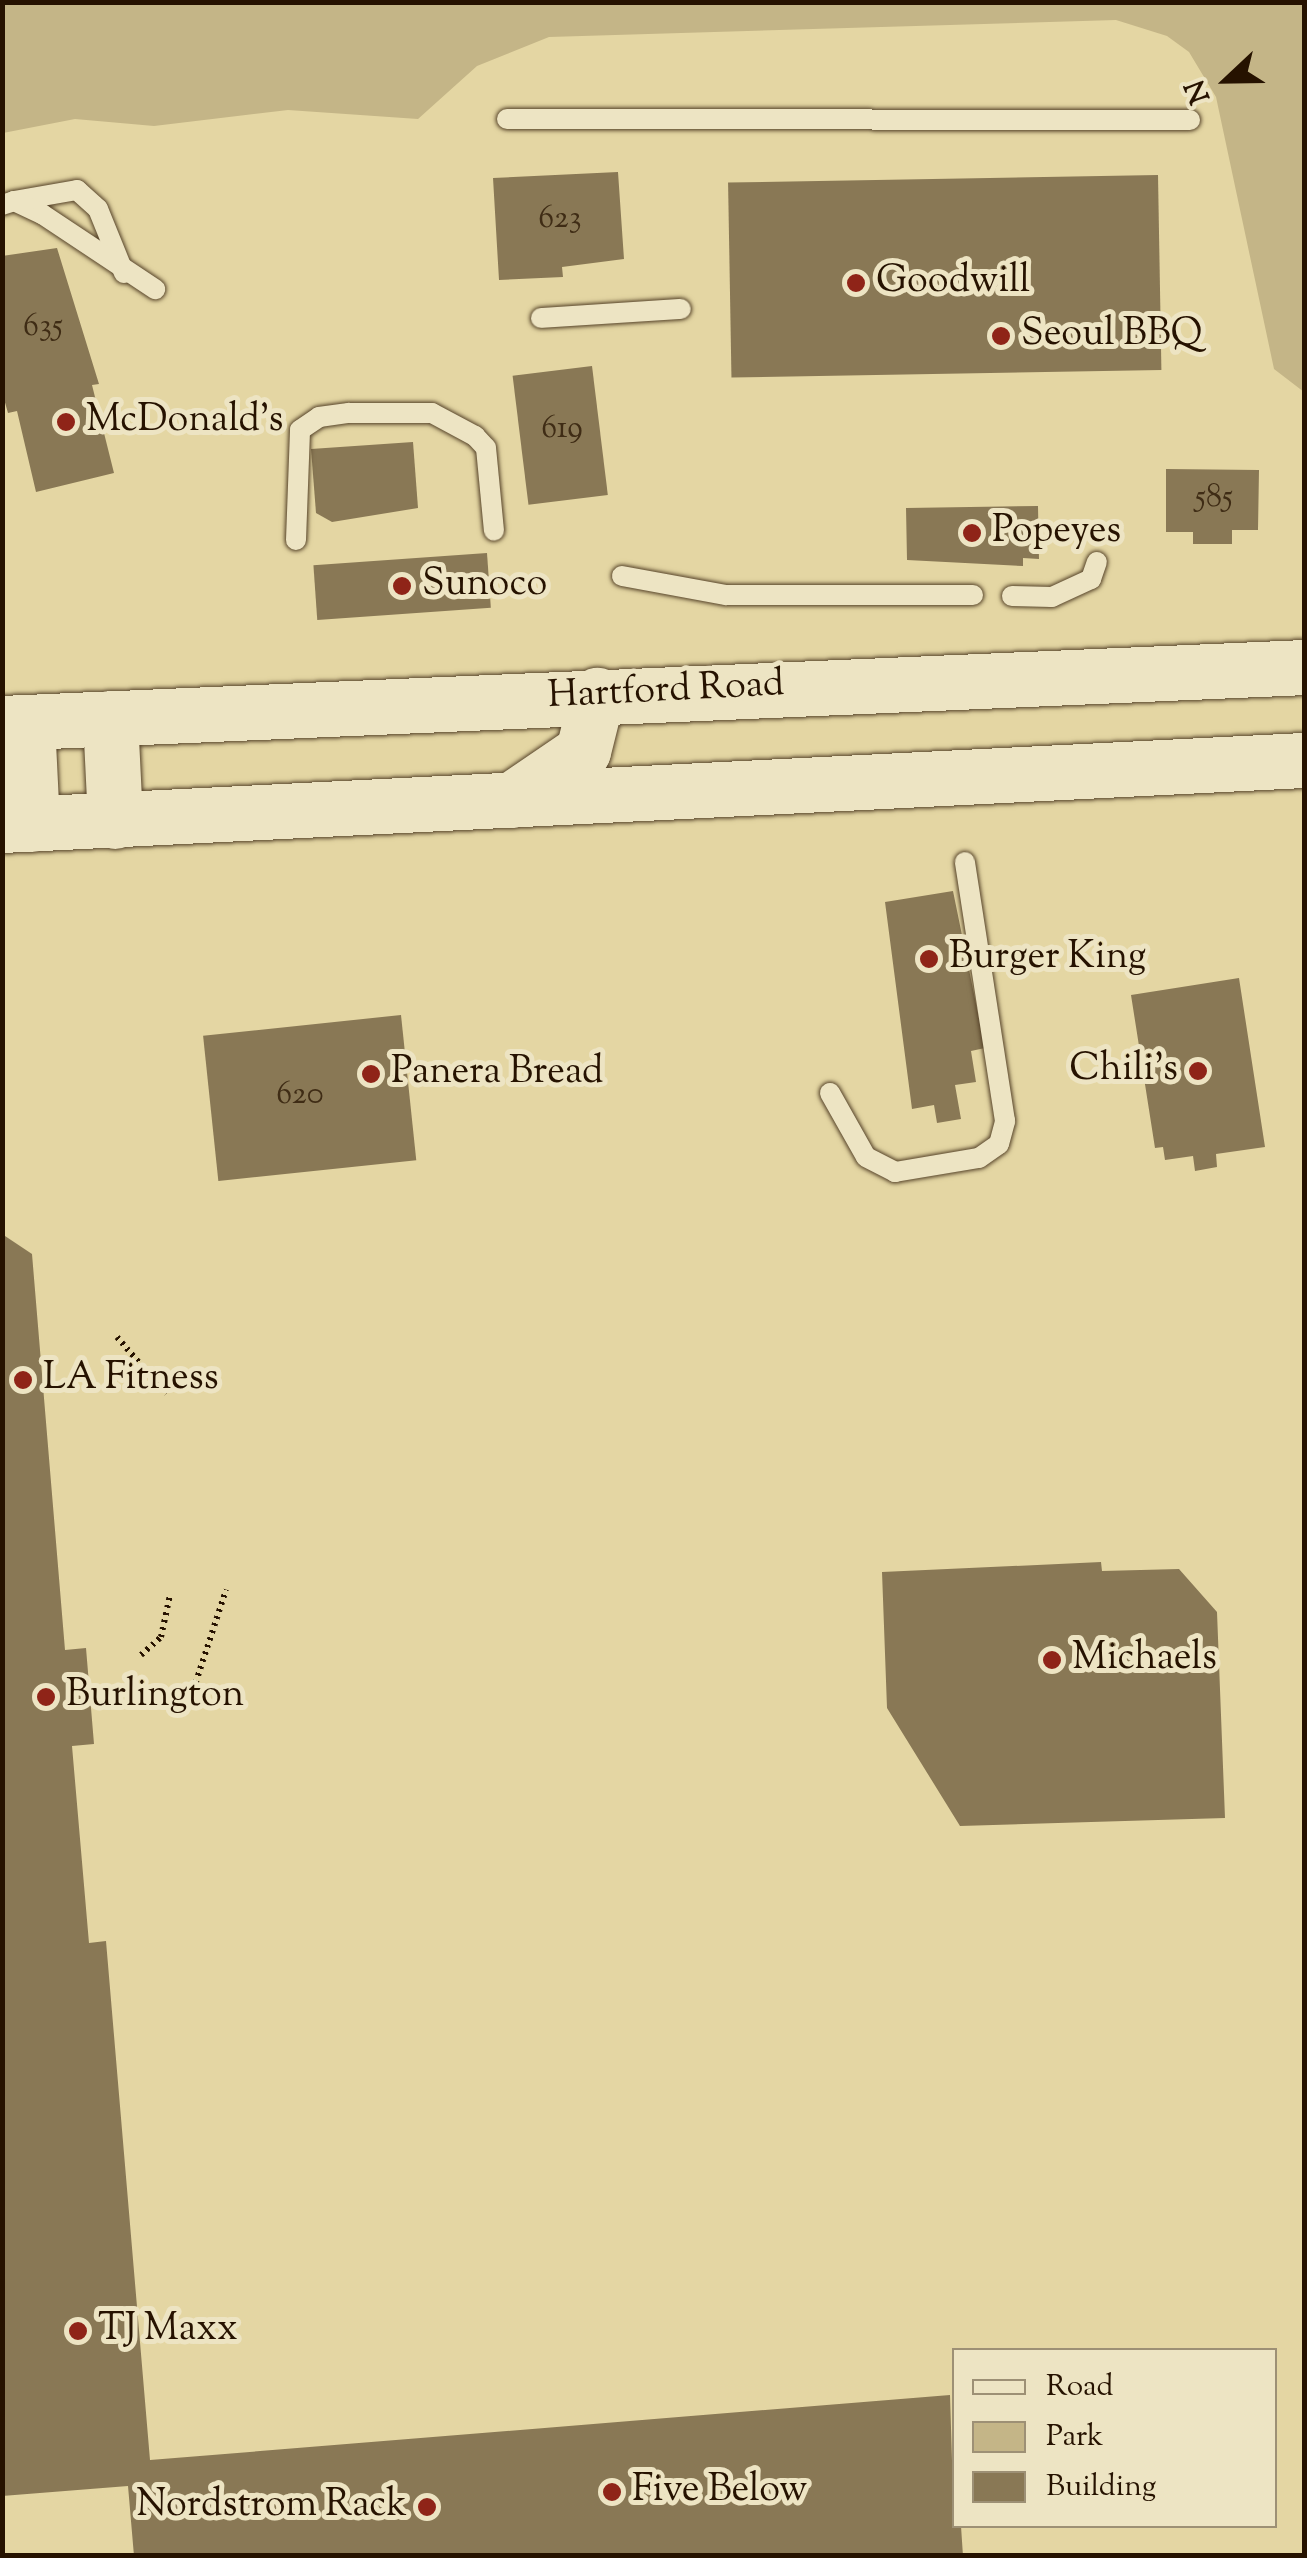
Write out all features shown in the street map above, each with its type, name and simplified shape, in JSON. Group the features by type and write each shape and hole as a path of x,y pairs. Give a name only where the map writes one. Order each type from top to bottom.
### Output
{"main road":[{"name":"Hartford Road","path":"15,722 1304,667"},
{"path":"508,802 558,774 583,751 598,695"},
{"path":"110,718 114,821"},
{"path":"15,722 17,824 1304,760"}],"lane":[{"path":"507,119 1190,120"},
{"path":"8,203 77,190 98,208 124,274"},
{"path":"8,203 155,289"},
{"path":"541,318 681,310"},
{"path":"296,540 300,430 318,416 350,413 432,413 475,436 486,448 494,531"},
{"path":"1012,596 1052,597 1091,579 1097,562"},
{"path":"622,576 726,595 974,595"},
{"path":"830,1092 866,1156 895,1172 979,1158 999,1144 1005,1120 965,862"}],"path":[{"path":"116,1337 166,1394"},
{"path":"191,1697 226,1590"},
{"path":"141,1655 161,1636 170,1595"}],"green space":[{"path":"3,2 1304,3 1304,392 1274,369 1216,97 1189,52 1167,36 1116,20 549,37 477,66 418,119 288,110 154,126 75,119 3,133"}],"building":[{"path":"618,172 624,259 562,267 563,277 499,280 493,178"},
{"path":"1158,175 1161,370 731,377 728,183"},
{"path":"57,248 99,384 92,385 114,473 36,492 17,411 8,413 2,392 2,256"},
{"path":"592,366 608,495 528,505 513,376"},
{"path":"413,442 418,508 332,522 316,513 311,449"},
{"path":"1166,469 1259,470 1258,530 1232,530 1232,544 1193,544 1193,532 1166,532"},
{"name":"Popeyes","path":"1038,506 1039,559 1023,558 1023,566 907,560 906,508"},
{"name":"Sunoco","path":"487,553 491,608 317,620 313,565"},
{"name":"Burger King","path":"953,891 985,1048 971,1051 976,1082 955,1085 961,1119 937,1123 934,1105 912,1109 885,902"},
{"name":"Chili's","path":"1239,978 1265,1147 1216,1154 1217,1167 1195,1171 1193,1156 1165,1160 1163,1147 1155,1148 1131,995"},
{"path":"401,1015 416,1160 218,1181 203,1036"},
{"path":"2,1234 32,1254 65,1650 86,1648 94,1744 72,1746 89,1943 106,1941 150,2460 950,2395 952,2528 961,2528 963,2556 134,2556 128,2486 2,2496"},
{"name":"Michaels","path":"1101,1562 1102,1571 1179,1569 1217,1612 1225,1818 960,1826 887,1708 882,1572"}],"place":[{"name":"Goodwill","path":"856,283"},
{"name":"Seoul BBQ","path":"1001,336"},
{"name":"McDonald's","path":"66,422"},
{"name":"Popeyes","path":"972,533"},
{"name":"Sunoco","path":"402,586"},
{"name":"Burger King","path":"929,959"},
{"name":"Chili's","path":"1198,1071"},
{"name":"Panera Bread","path":"371,1074"},
{"name":"LA Fitness","path":"23,1380"},
{"name":"Michaels","path":"1052,1660"},
{"name":"Burlington","path":"46,1697"},
{"name":"TJ Maxx","path":"78,2331"},
{"name":"Five Below","path":"612,2492"},
{"name":"Nordstrom Rack","path":"427,2507"}]}
